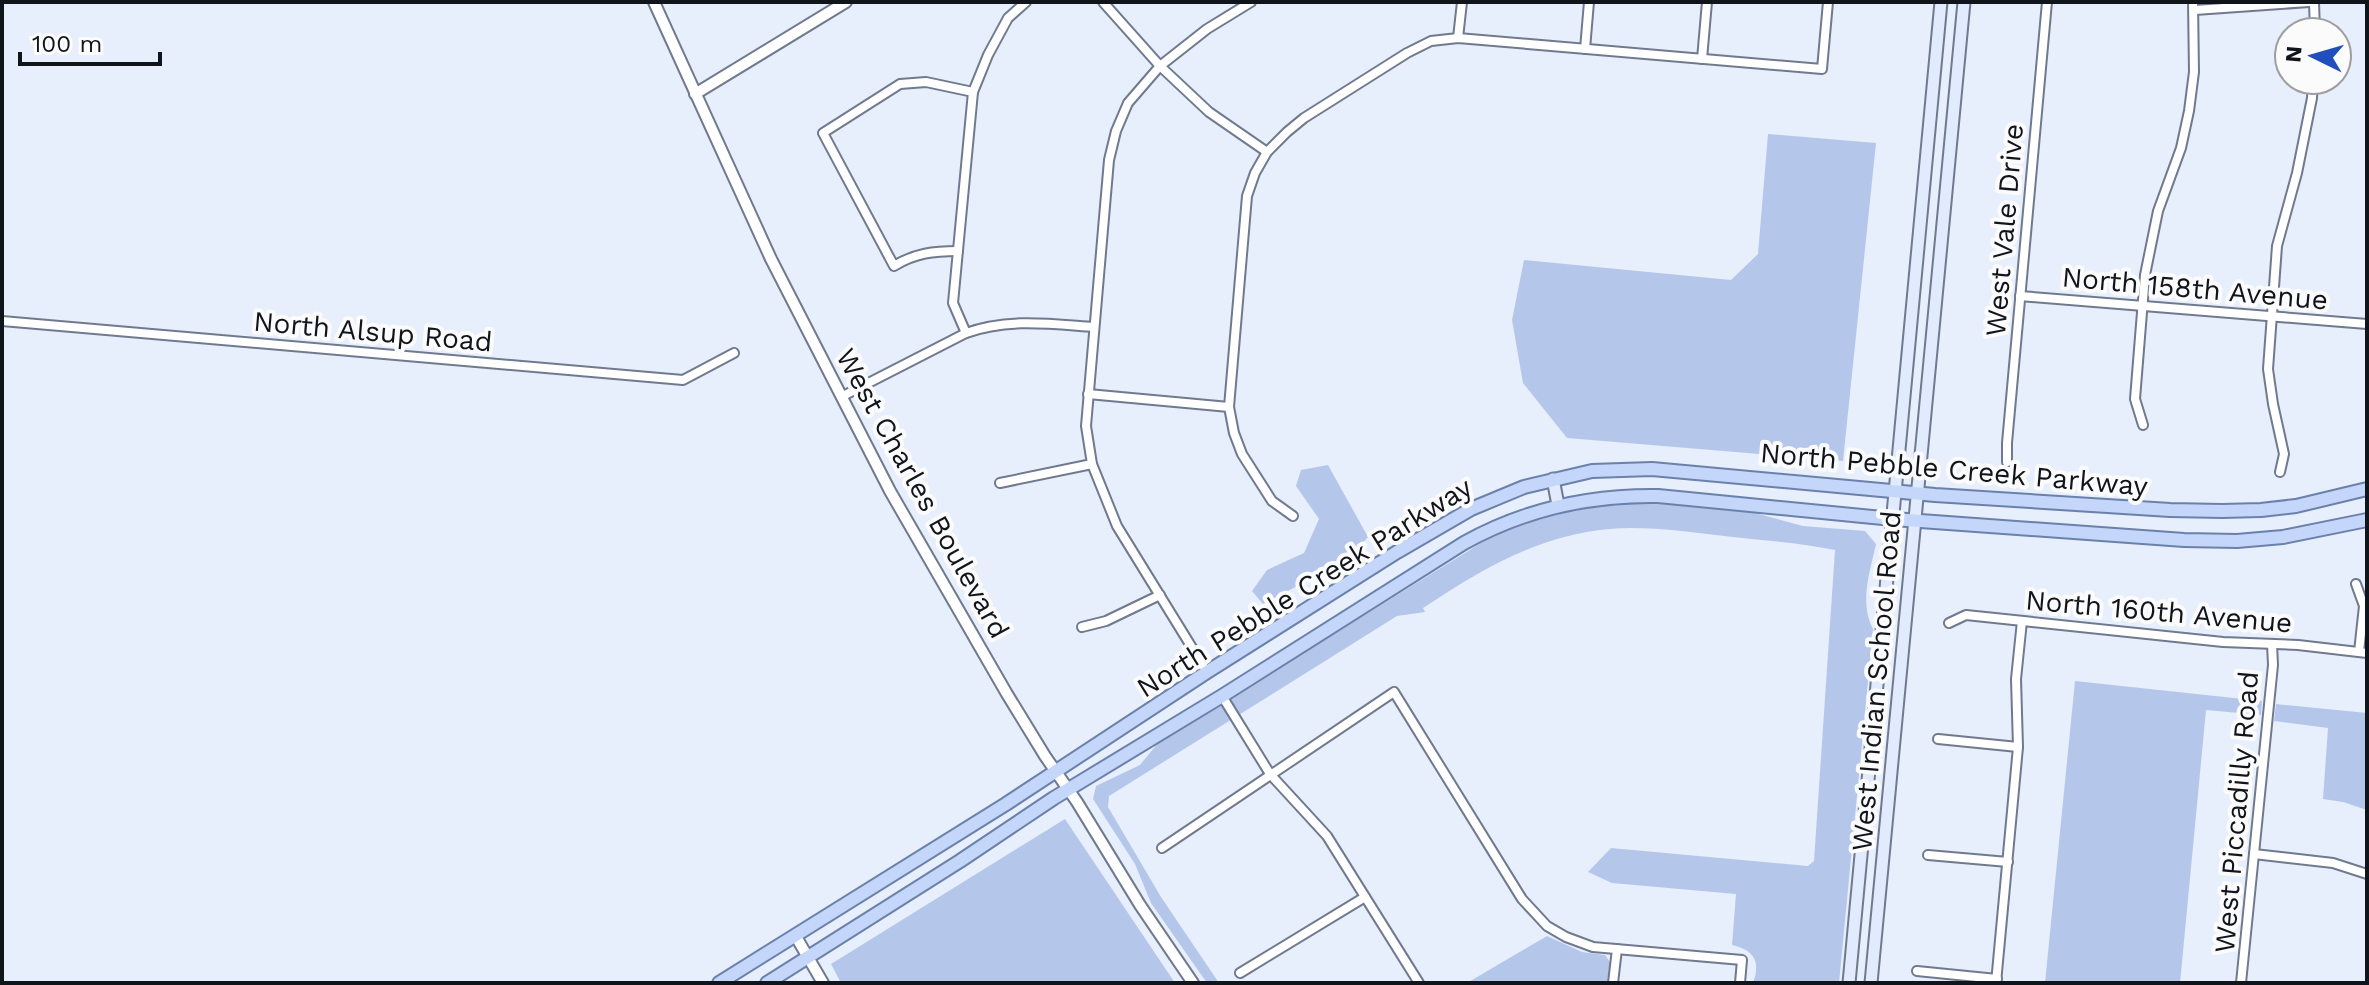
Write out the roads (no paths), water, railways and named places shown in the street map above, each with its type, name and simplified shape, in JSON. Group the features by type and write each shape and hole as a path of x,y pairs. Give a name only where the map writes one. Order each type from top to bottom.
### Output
{"main road":[{"name":"West Indian School Road","path":"1849,983 1941,2"},
{"name":"West Indian School Road","path":"1871,983 1964,2"},
{"name":"North Pebble Creek Parkway","path":"719,983 1455,517 1488,500 1553,479 1592,471 1652,469 1917,493 2222,511 2296,506 2367,489"},
{"path":"1553,479 1558,505"},
{"name":"North Pebble Creek Parkway","path":"767,983 1464,543 1503,523 1558,505 1613,497 1658,496 1893,519 2237,541 2283,537 2367,520"}],"street":[{"name":"West Charles Boulevard","path":"654,2 771,259 890,491 1007,694 1193,983"},
{"path":"695,94 846,2"},
{"path":"966,333 953,303 973,92 1008,18 1026,2"},
{"path":"1103,2 1160,66 1209,112 1267,152"},
{"path":"1207,672 1117,526 1092,464 1086,426 1088,394 1109,160 1116,131 1128,103 1160,66 1207,29 1251,2"},
{"path":"1458,38 1462,2"},
{"path":"1585,49 1589,2"},
{"path":"1702,59 1707,2"},
{"path":"1293,516 1272,501 1242,454 1229,407 1247,196 1267,152 1287,132 1304,118 1431,41 1458,38 1822,69 1828,2"},
{"name":"West Vale Drive","path":"2007,462 2047,2"},
{"path":"2143,425 2135,399 2145,275 2158,211 2181,148 2189,111 2194,72 2194,6 2312,2"},
{"path":"958,251 928,251 908,257 894,266 823,133 900,84 926,82 973,92"},
{"path":"2280,472 2284,454 2268,369 2271,316 2277,246 2297,173 2312,96"},
{"name":"North 158th Avenue","path":"2020,296 2367,324"},
{"name":"North Alsup Road","path":"2,321 683,380 734,353"},
{"path":"841,397 987,325 1029,322 1094,327"},
{"path":"1088,394 1229,407"},
{"path":"1000,483 1092,464"},
{"path":"2356,584 2364,606 2363,653"},
{"path":"1082,627 1106,621 1160,595"},
{"name":"North 160th Avenue","path":"1949,623 1966,615 2363,653"},
{"path":"1917,971 1996,981 2018,747 2016,679 2022,621"},
{"name":"West Piccadilly Road","path":"2241,983 2273,665 2272,644"},
{"path":"1162,848 1394,692 1522,899 1547,926 1593,947 1742,960 1740,983"},
{"path":"1222,696 1270,774 1327,836 1419,983"},
{"path":"1938,739 2018,747"},
{"path":"2254,854 2333,863 2367,874"},
{"path":"1928,855 2008,862"},
{"path":"1240,973 1365,897"},
{"path":"795,935 823,983"},
{"path":"1613,983 1617,949"}]}
